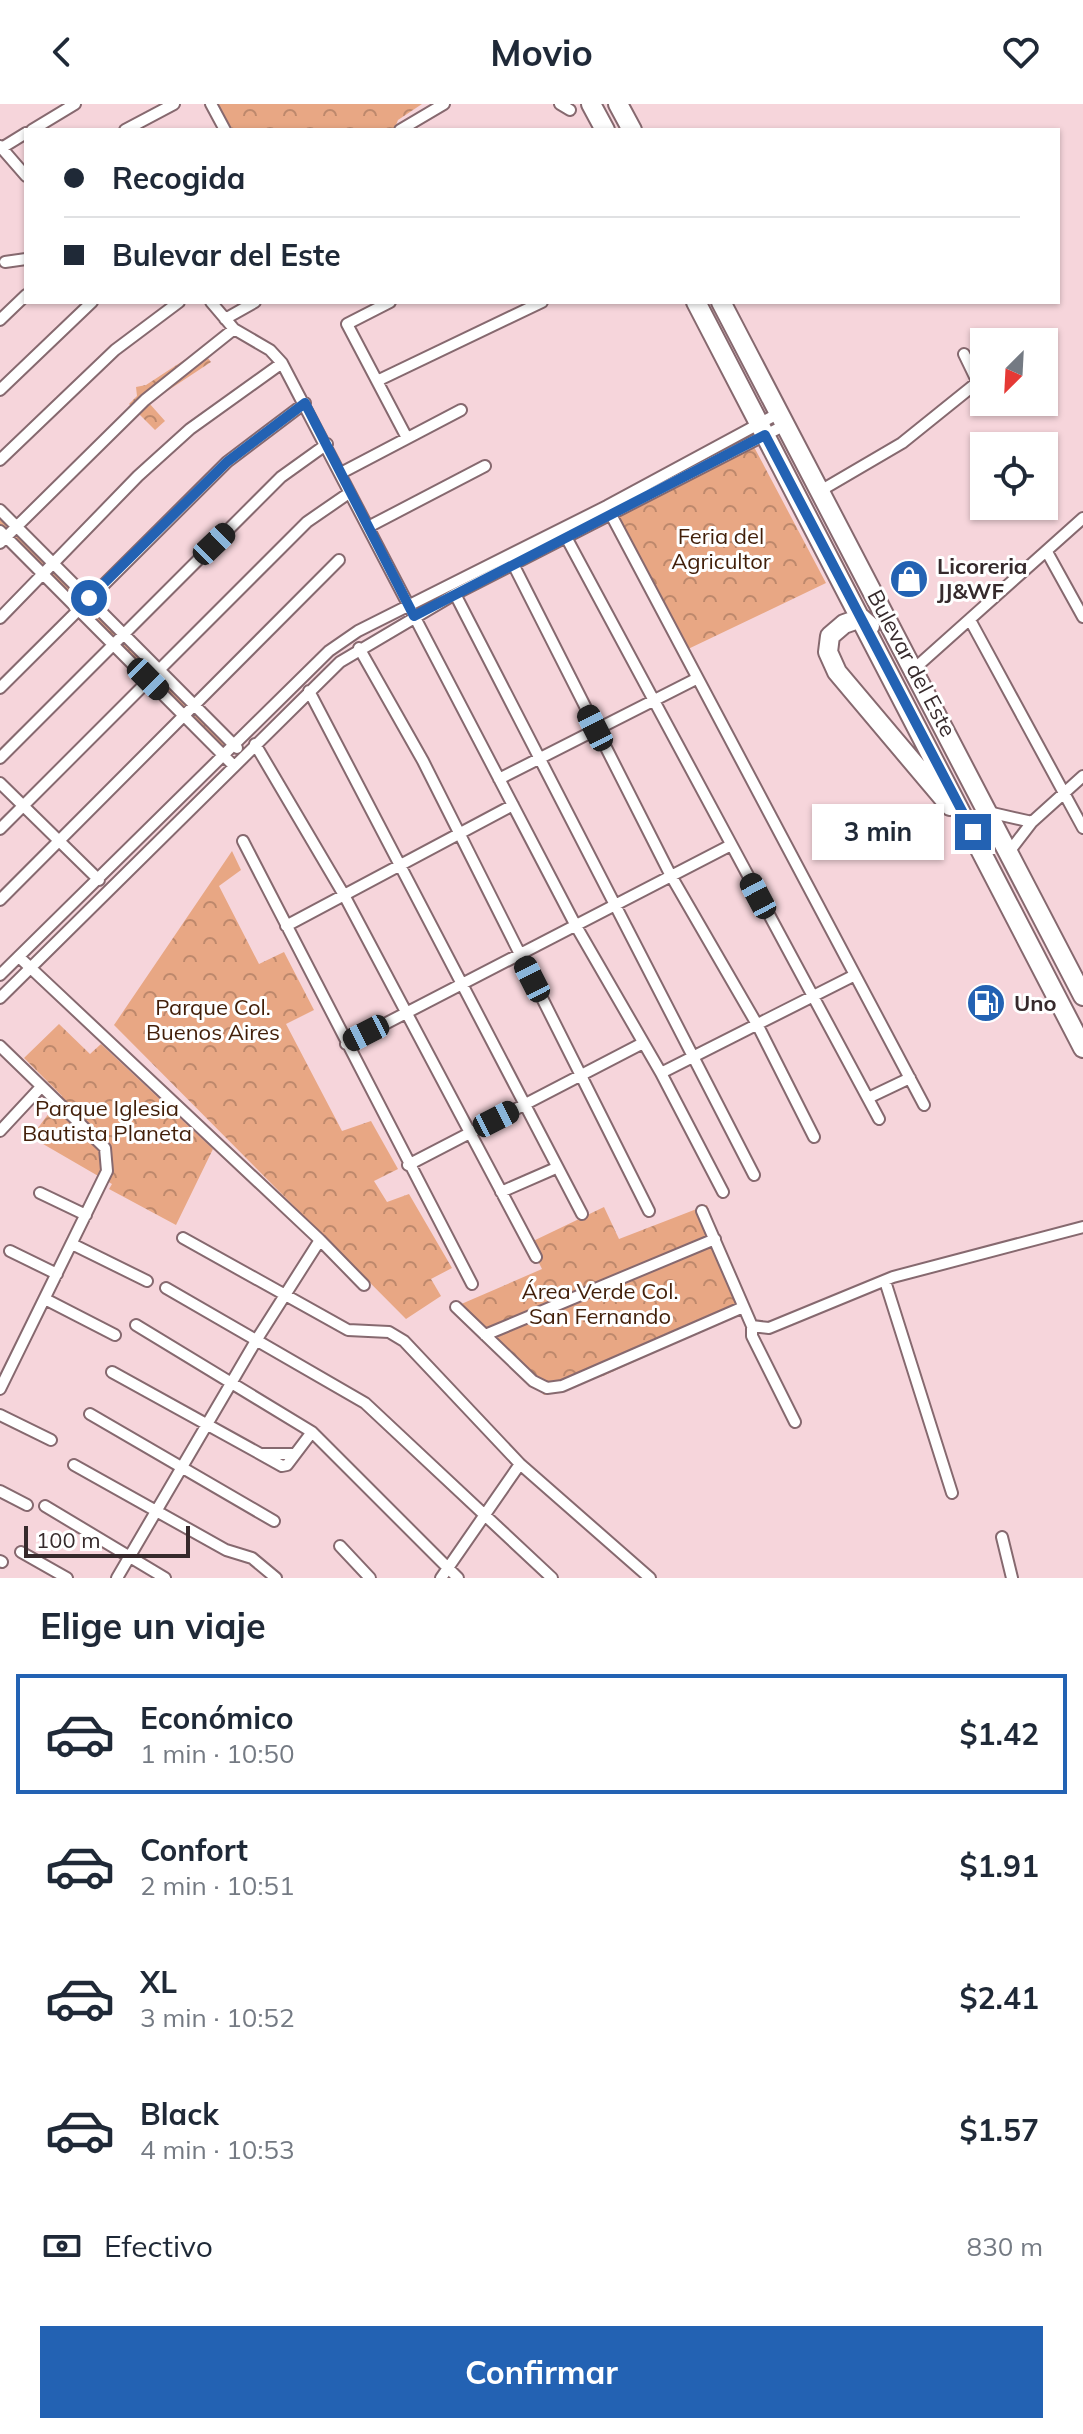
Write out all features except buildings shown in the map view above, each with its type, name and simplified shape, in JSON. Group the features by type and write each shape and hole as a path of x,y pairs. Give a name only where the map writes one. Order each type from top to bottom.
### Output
{"highway":[{"path":"591,104 604,128"},
{"path":"618,104 631,128"},
{"name":"Bulevar del Este","path":"697,304 1083,1048"},
{"name":"Bulevar del Este","path":"722,304 1083,996"},
{"path":"949,736 927,717 884,638 861,618 844,624 830,636 828,652 837,672 973,832"}],"street":[{"path":"34,128 56,109 75,104"},
{"path":"129,128 174,104"},
{"path":"211,104 224,128"},
{"path":"403,128 444,104"},
{"path":"560,104 570,110"},
{"path":"24,134 1,148 24,174"},
{"path":"5,262 24,259"},
{"path":"0,320 24,297"},
{"path":"0,390 90,304"},
{"path":"0,460 115,350 176,304"},
{"path":"213,304 234,329 270,350 282,363 305,403 576,926 661,1073 723,1192"},
{"path":"225,319 251,304"},
{"path":"386,304 347,324 407,438"},
{"path":"377,381 538,304"},
{"path":"234,329 145,400 17,527 2,537 43,574 234,766"},
{"path":"964,354 970,363"},
{"path":"0,618 138,476 190,429 282,363"},
{"path":"820,491 902,443 970,389"},
{"path":"0,688 227,462 305,403"},
{"path":"341,473 461,410"},
{"path":"0,975 329,651 358,631 609,510 782,419"},
{"path":"0,758 281,477 327,444"},
{"path":"370,526 485,466"},
{"path":"0,829 307,522 349,493"},
{"path":"0,510 244,755"},
{"path":"0,998 309,691 359,648 566,537 609,510"},
{"path":"609,510 924,1105"},
{"path":"914,669 1083,518"},
{"path":"566,537 650,700 879,1119"},
{"path":"1047,552 1083,617"},
{"path":"0,900 339,560"},
{"path":"513,564 670,874 758,1026 814,1137"},
{"path":"455,594 754,1175"},
{"path":"970,620 1083,828"},
{"path":"359,648 423,761 649,1211"},
{"path":"499,779 537,757 696,679"},
{"path":"309,691 582,1214"},
{"path":"255,744 344,895 536,1257"},
{"path":"1009,852 1032,822 1083,776"},
{"path":"0,783 99,880"},
{"path":"286,926 513,805"},
{"path":"988,812 1032,822"},
{"path":"243,841 472,1284"},
{"path":"346,1044 731,845"},
{"path":"19,957 364,1285"},
{"path":"661,1073 691,1055 758,1026 853,976"},
{"path":"408,1165 643,1043"},
{"path":"0,1389 107,1171 108,1153 2,1051"},
{"path":"868,1098 910,1078"},
{"path":"0,1131 41,1087"},
{"path":"501,1192 556,1168"},
{"path":"40,1193 86,1215"},
{"path":"702,1211 741,1308 752,1326 752,1336 795,1422"},
{"path":"752,1326 784,1324 885,1281 1083,1227"},
{"path":"183,1238 348,1330 389,1332 404,1341 520,1464 650,1578"},
{"path":"485,1335 715,1239"},
{"path":"117,1578 257,1339 320,1240"},
{"path":"72,1244 147,1281"},
{"path":"10,1251 57,1274"},
{"path":"885,1281 952,1493"},
{"path":"166,1288 365,1403 552,1578"},
{"path":"45,1299 115,1335"},
{"path":"456,1307 533,1381 547,1388 562,1386 741,1308"},
{"path":"136,1325 312,1432 458,1578"},
{"path":"112,1372 282,1466 312,1432"},
{"path":"90,1414 274,1521"},
{"path":"0,1415 51,1440"},
{"path":"441,1578 520,1464"},
{"path":"74,1465 226,1550 252,1558 276,1578"},
{"path":"0,1491 27,1505"},
{"path":"45,1506 165,1578"},
{"path":"1002,1537 1009,1576"},
{"path":"340,1546 370,1578"},
{"path":"21,1552 67,1578"}],"green space":[{"path":"216,104 422,104 398,120 395,128 232,128"},
{"path":"201,349 211,362 149,403 165,421 155,430 129,404 137,396 136,387 146,385"},
{"name":"Feria del Agricultor","path":"753,445 826,583 686,650 616,516"},
{"path":"0,512 231,744 223,753 0,530"},
{"name":"Parque Col. Buenos Aires","path":"232,851 241,870 219,886 259,964 284,952 314,1010 286,1024 342,1131 371,1121 398,1169 374,1181 387,1202 409,1194 452,1268 431,1279 441,1296 406,1319 114,1025"},
{"name":"Parque Iglesia Bautista Planeta","path":"59,1024 90,1054 101,1044 213,1149 176,1225 109,1189 112,1184 31,1137 62,1096 24,1058"},
{"name":"Área Verde Col. San Fernando","path":"707,1205 747,1311 603,1376 544,1395 459,1305 542,1269 529,1243 604,1207 619,1239"}],"place":[{"name":"Licoreria JJ&WF","path":"909,579"},
{"name":"Uno","path":"986,1003"}],"route":[{"path":"89,598 227,462 305,403 414,616 765,435 973,832"}]}
